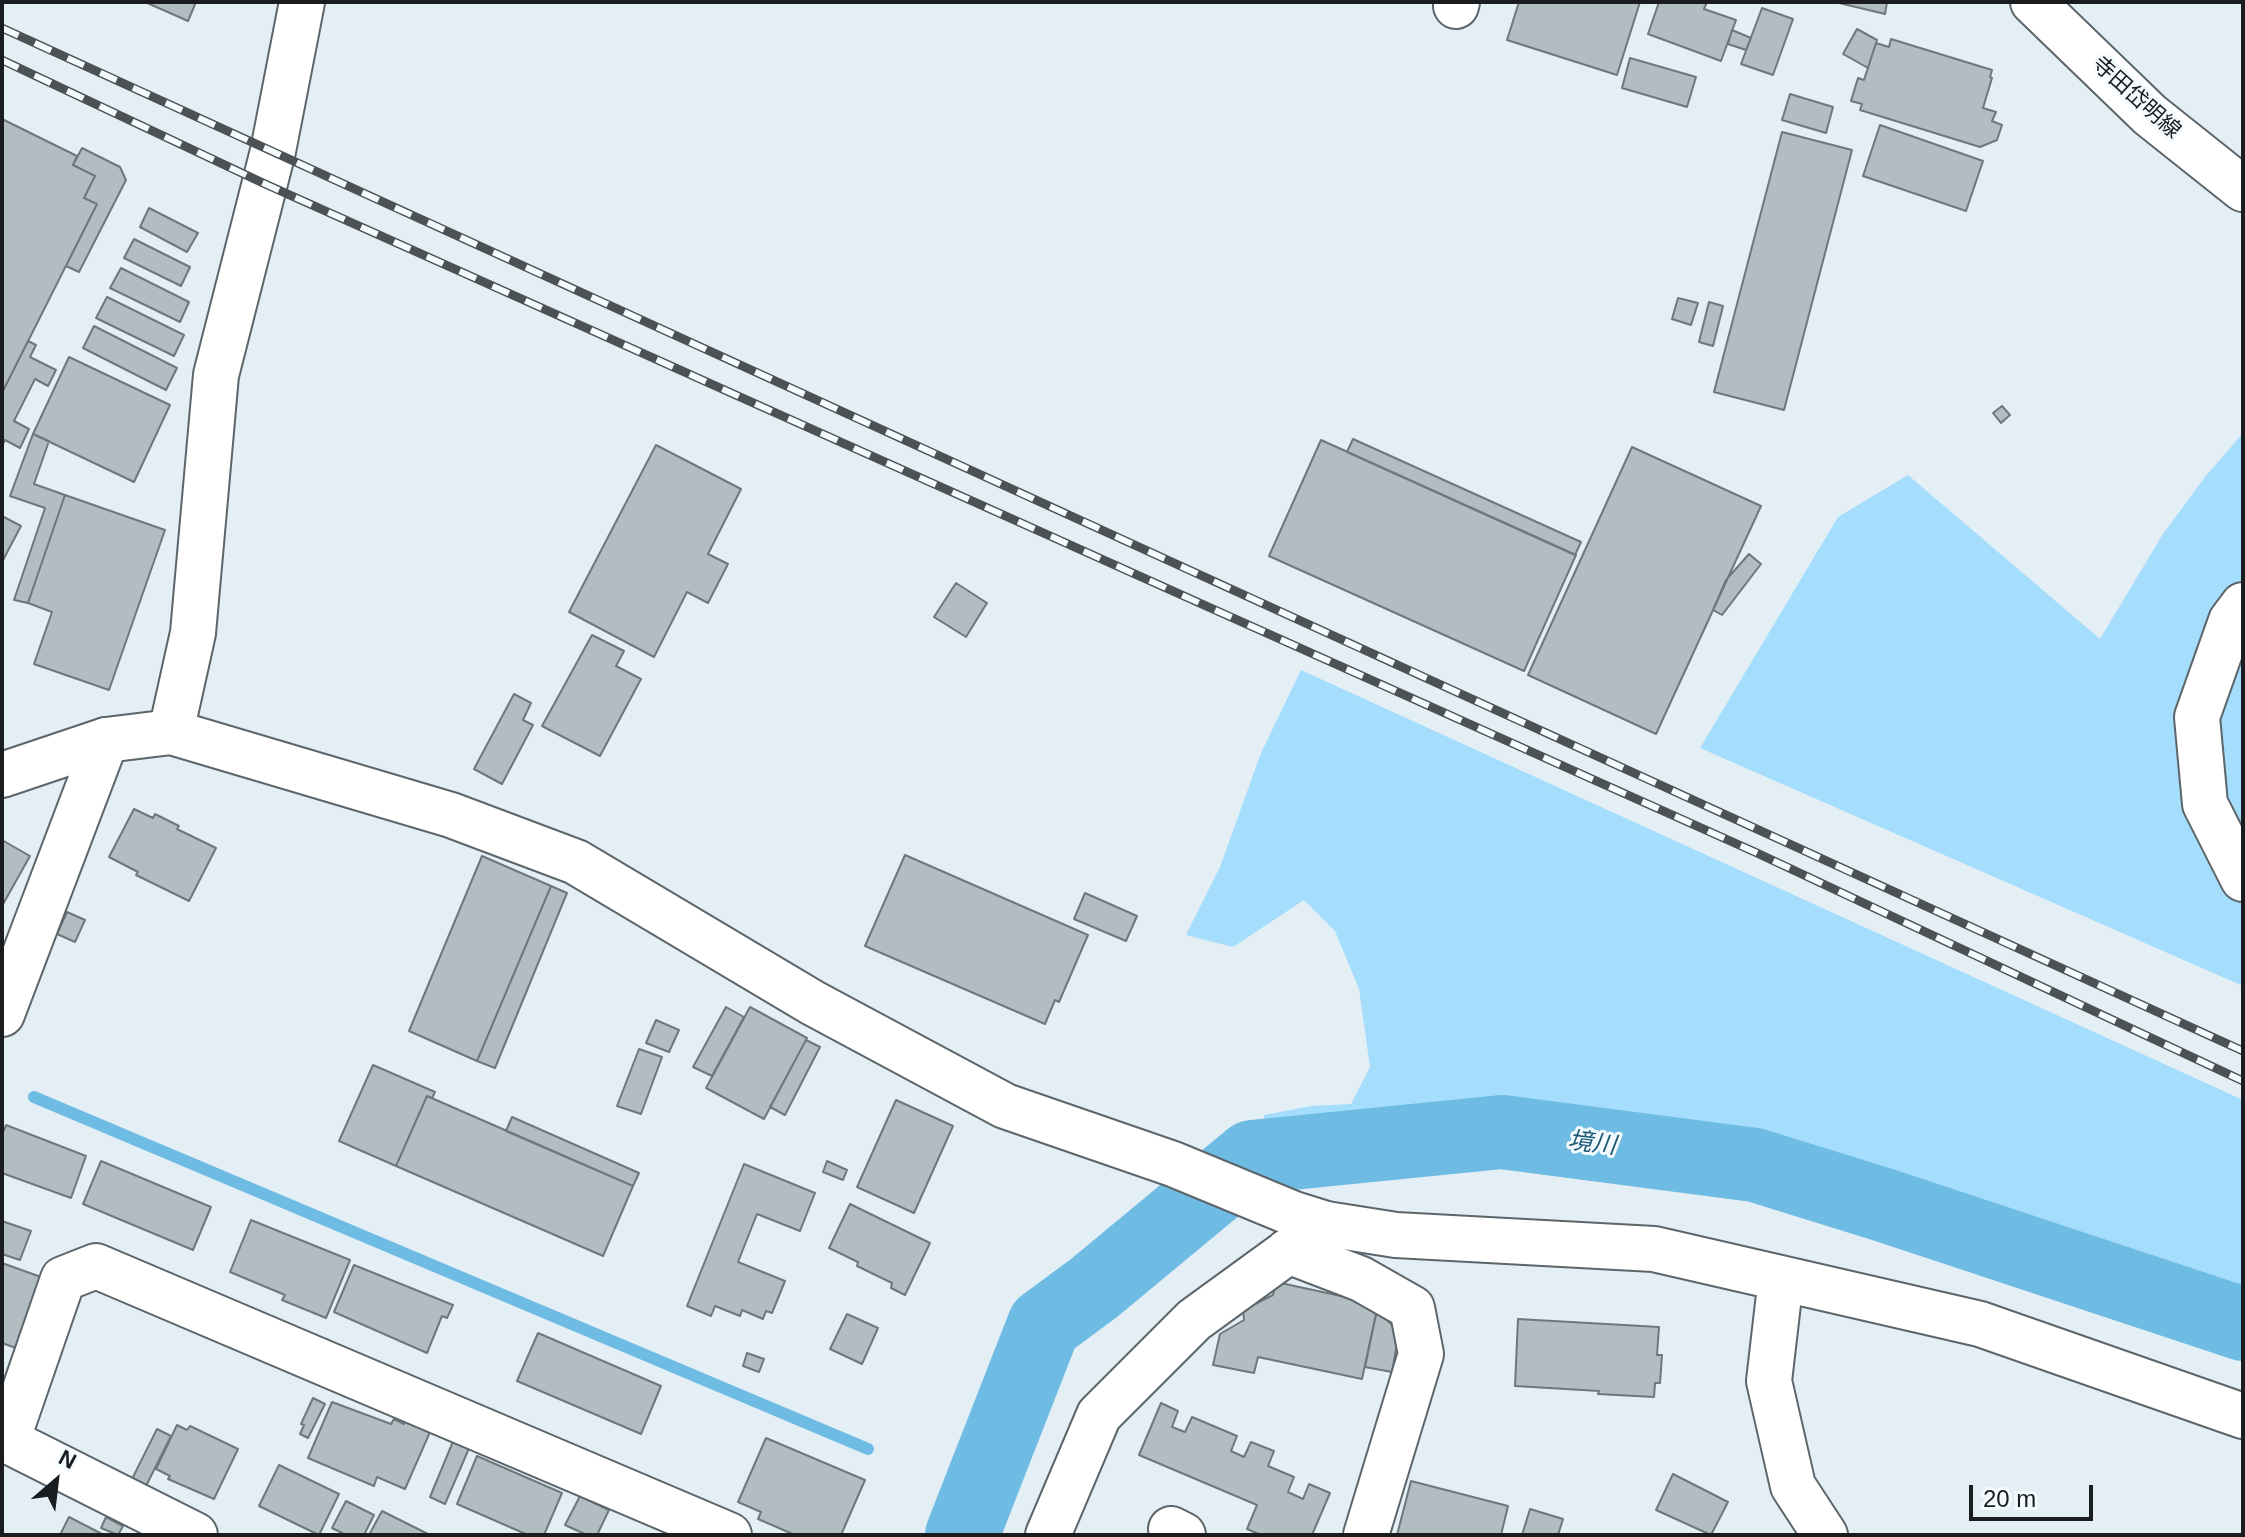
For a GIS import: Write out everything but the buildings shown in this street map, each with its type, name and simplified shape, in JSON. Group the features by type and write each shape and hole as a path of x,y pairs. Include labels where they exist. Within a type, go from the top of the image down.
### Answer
{"street":[{"path":"171,732 193,633 216,375 273,151 302,2"},
{"name":"寺田岱明線","path":"2033,2 2150,115 2243,189"},
{"path":"2243,605 2231,621 2197,717 2205,804 2243,879"},
{"path":"2,775 106,740 171,732 451,815 576,862 813,1003 1005,1106 1173,1164 1303,1230 1361,1279 1412,1308 1421,1354 1366,1535"},
{"path":"2,1014 106,740"},
{"path":"1048,1535 1099,1415 1194,1320 1303,1230 1654,1249 1980,1324 2243,1416"},
{"path":"195,1535 5,1440 63,1279 96,1266 729,1535"},
{"path":"1781,1278 1769,1381 1793,1486 1825,1535"}],"shaded area":[{"path":"2243,433 2243,986 1700,748 1838,517 1908,475 2100,639 2163,534 2205,477"},
{"path":"1301,670 2243,1100 2243,1324 1755,1165 1502,1132 1252,1157 1264,1130 1264,1115 1311,1106 1351,1104 1370,1067 1359,989 1335,931 1304,900 1233,947 1186,935 1220,867 1261,753"}],"waterway":[{"path":"34,1097 868,1449"},
{"name":"境川","path":"962,1535 1044,1325 1094,1288 1252,1157 1502,1132 1755,1165 2243,1324"}],"railway":[{"path":"2,28 2243,1051"},
{"path":"2,60 263,183 1757,853 2243,1081"}]}
